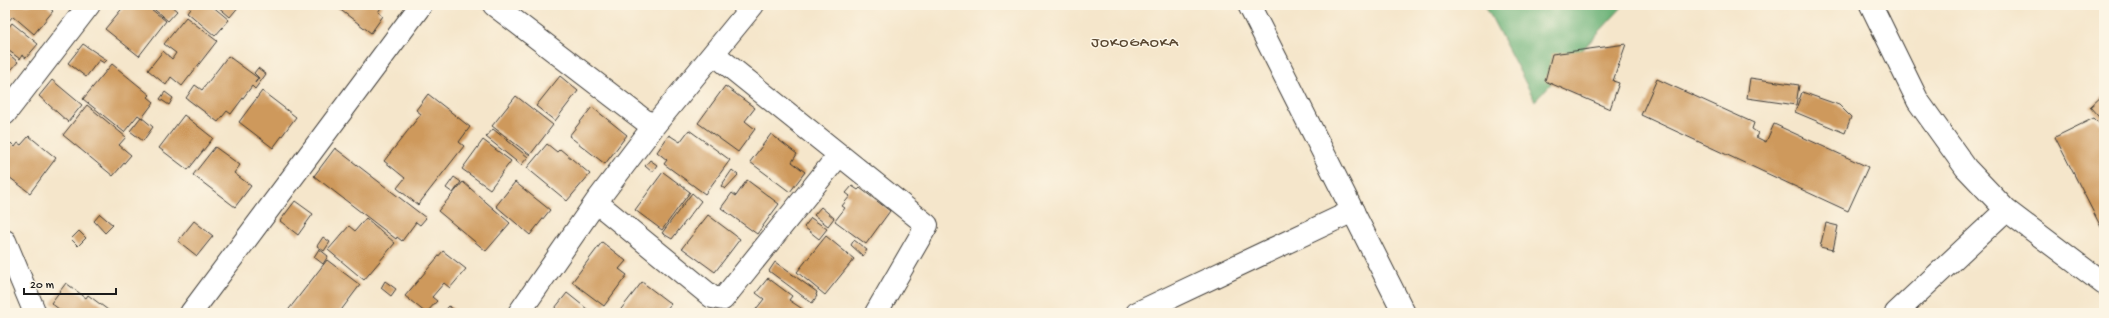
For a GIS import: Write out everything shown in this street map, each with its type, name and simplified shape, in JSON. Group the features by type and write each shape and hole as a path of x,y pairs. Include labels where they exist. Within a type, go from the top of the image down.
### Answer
{"street":[{"path":"5,114 89,5"},
{"path":"191,313 421,5"},
{"path":"494,5 653,127"},
{"path":"519,313 596,202 653,127 753,5"},
{"path":"1249,5 1404,313"},
{"path":"1871,5 1918,101 1966,168 2006,210 2104,284"},
{"path":"714,54 927,226 876,313"},
{"path":"596,202 712,297 723,298 839,155"},
{"path":"1896,313 2006,210"},
{"path":"1136,313 1353,211"},
{"path":"5,241 35,313"}],"green space":[{"path":"1485,5 1624,5 1535,101"}],"building":[{"path":"5,5 49,5 47,6 53,11 34,34 13,16 7,23 5,21"},
{"path":"125,5 146,5 166,21 139,56 105,29"},
{"path":"149,5 170,5 177,11 168,21"},
{"path":"192,5 211,5 229,20 215,36 187,12"},
{"path":"216,5 240,5 230,17"},
{"path":"334,5 383,5 378,12 383,16 371,33"},
{"path":"186,17 217,41 182,86 171,77 166,85 148,70 163,51 172,59 176,53 164,44"},
{"path":"12,23 38,44 26,58 22,55 20,59 5,48 7,45 5,43 5,32"},
{"path":"83,44 107,60 104,63 99,60 86,77 68,63"},
{"path":"1626,44 1613,81 1619,83 1610,109 1545,81 1552,54"},
{"path":"5,51 18,62 5,77"},
{"path":"228,56 258,78 255,83 259,78 254,73 258,68 266,74 255,89 252,86 231,114 227,111 218,122 186,98 195,85 202,90"},
{"path":"112,64 150,95 148,97 154,102 142,118 138,115 124,132 83,99"},
{"path":"560,76 578,91 555,121 536,106"},
{"path":"1750,78 1799,85 1796,105 1747,98"},
{"path":"1657,79 1754,123 1752,129 1758,133 1756,137 1766,142 1774,124 1868,167 1848,211 1641,115"},
{"path":"52,80 82,105 68,122 39,96"},
{"path":"725,86 755,108 745,121 755,129 738,152 698,123"},
{"path":"262,91 296,117 273,148 239,122"},
{"path":"165,92 173,98 169,105 160,99"},
{"path":"1802,92 1839,105 1851,117 1845,133 1795,112"},
{"path":"428,94 470,127 459,142 464,146 418,205 397,188 405,178 384,161 421,114 416,110"},
{"path":"2104,94 2104,123 2090,107"},
{"path":"516,96 553,125 530,155 492,126"},
{"path":"87,105 126,137 119,145 131,155 113,176 63,135"},
{"path":"592,107 627,135 605,164 569,136"},
{"path":"184,115 213,138 188,170 159,148"},
{"path":"141,117 153,127 143,141 130,131"},
{"path":"2094,118 2104,128 2104,228 2102,229 2055,137"},
{"path":"493,129 528,157 521,165 486,137"},
{"path":"689,130 730,160 705,194 664,164 667,160 657,152 669,135 680,142"},
{"path":"771,134 797,154 792,162 805,172 790,192 750,162"},
{"path":"29,136 56,158 30,193 5,174 5,162 8,158 5,156 5,151 11,143 15,147 18,143 21,145"},
{"path":"483,140 511,161 490,189 462,169"},
{"path":"547,144 557,152 560,149 590,174 567,201 527,168"},
{"path":"215,147 240,165 234,173 251,186 235,207 193,175"},
{"path":"335,148 426,218 420,225 416,222 402,241 397,237 396,239 314,176"},
{"path":"650,160 657,165 652,172 645,166"},
{"path":"732,170 738,175 725,189 721,186"},
{"path":"663,172 690,192 662,230 635,210"},
{"path":"454,177 461,182 453,193 446,188"},
{"path":"747,180 779,204 757,234 721,208 732,193 736,196"},
{"path":"463,182 510,223 486,251 438,211"},
{"path":"515,182 550,210 530,235 496,206"},
{"path":"852,186 858,190 860,188 890,211 866,244 835,221 845,208 842,206 850,196 846,193"},
{"path":"692,193 701,201 672,239 662,233"},
{"path":"295,201 313,214 298,235 280,221"},
{"path":"821,207 834,218 828,226 814,215"},
{"path":"100,214 113,225 105,233 94,221"},
{"path":"708,215 740,239 715,272 682,248"},
{"path":"366,218 395,243 364,280 328,250 349,226 355,231"},
{"path":"811,218 827,229 819,239 804,227"},
{"path":"194,221 213,236 197,256 178,241"},
{"path":"1826,223 1838,226 1833,250 1820,247"},
{"path":"79,231 86,238 78,246 71,239"},
{"path":"826,236 854,259 825,295 797,272"},
{"path":"323,237 330,242 324,251 317,246"},
{"path":"854,240 867,250 863,256 851,245"},
{"path":"602,242 626,261 619,269 627,275 604,306 572,282"},
{"path":"319,249 328,256 323,264 314,257"},
{"path":"443,251 466,269 450,288 444,283 432,297 437,301 426,313 405,296"},
{"path":"327,260 360,285 339,313 286,313"},
{"path":"775,262 817,292 817,296 812,303 769,271"},
{"path":"768,278 792,296 789,300 804,310 802,313 753,313 764,299 756,293"},
{"path":"385,281 396,289 391,296 381,288"},
{"path":"642,282 671,304 663,313 618,313"},
{"path":"66,283 86,298 88,295 112,313 64,313 51,303"},
{"path":"567,293 592,313 551,313"},
{"path":"449,306 458,313 443,313"}],"district":[{"name":"JOKOGAOKA","path":"1135,43"}]}
